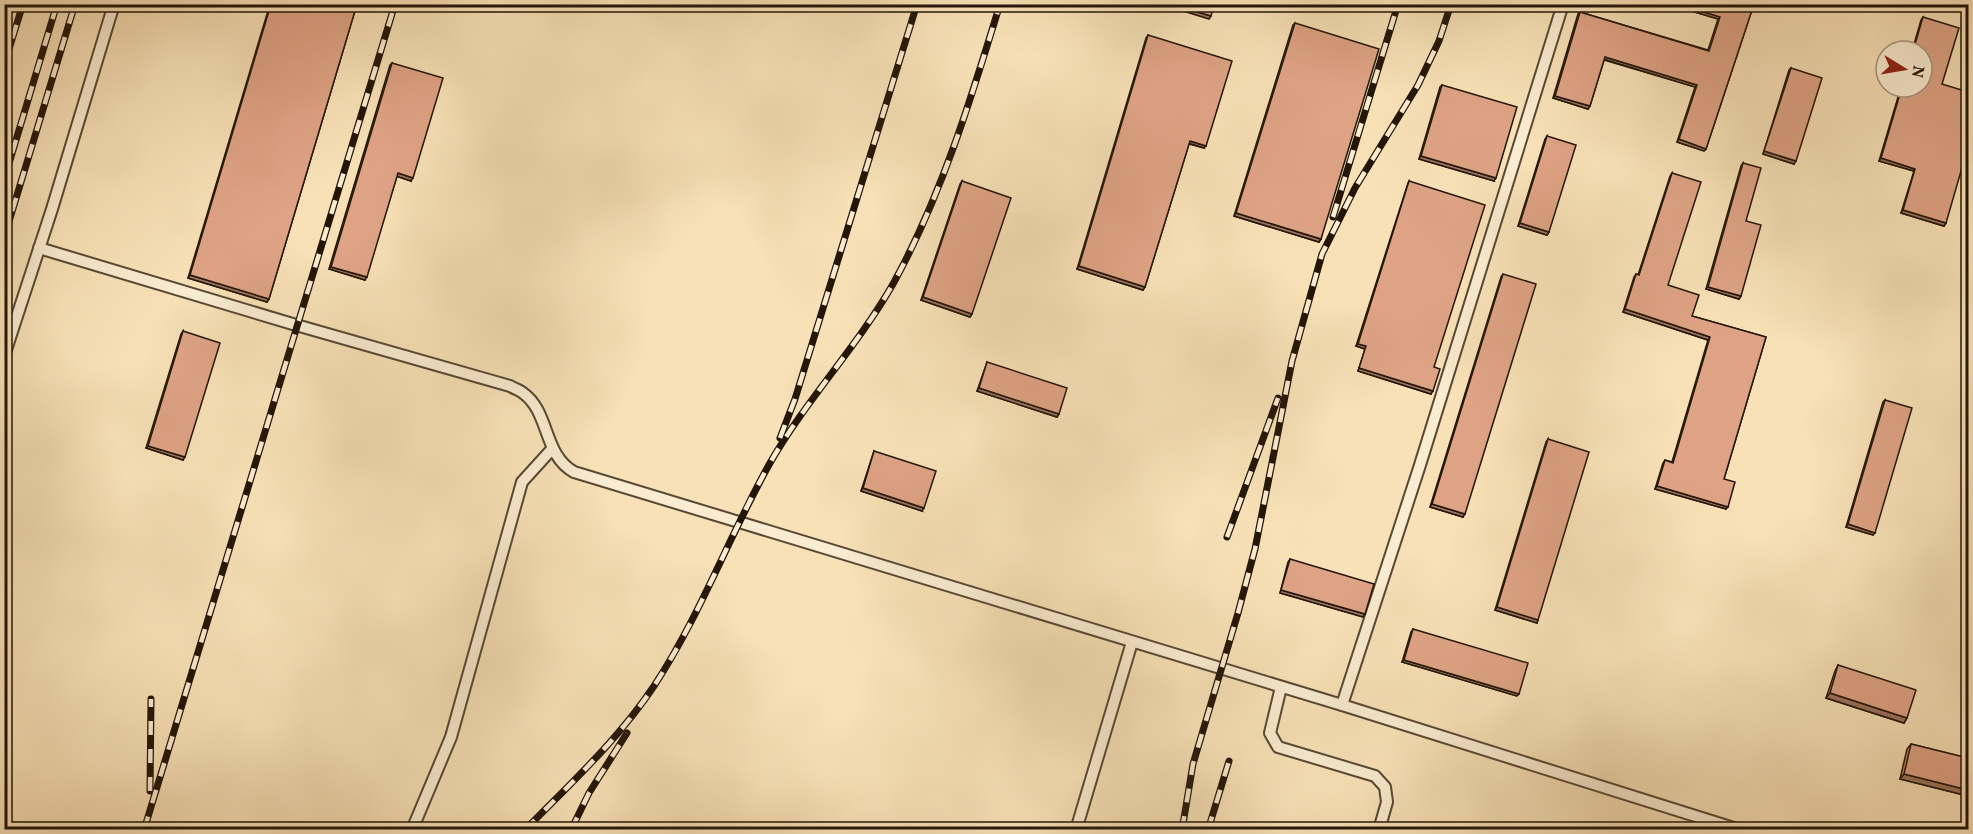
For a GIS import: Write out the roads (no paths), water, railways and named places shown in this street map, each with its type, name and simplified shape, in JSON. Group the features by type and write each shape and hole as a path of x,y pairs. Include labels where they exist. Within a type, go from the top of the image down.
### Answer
{"lane":[{"path":"4,356 114,4"},
{"path":"1342,705 1420,465 1563,4"},
{"path":"39,248 510,386 525,394 535,406 552,449 567,468 574,472 1342,705 1740,830"},
{"path":"412,830 451,737 522,482 552,449"},
{"path":"1076,830 1132,642"},
{"path":"1281,687 1270,733 1278,747 1375,776 1385,787 1387,802 1379,830"}],"railway":[{"path":"4,19 9,4"},
{"path":"4,65 23,4"},
{"path":"4,180 57,4"},
{"path":"4,238 75,4"},
{"path":"144,830 395,4"},
{"path":"780,438 795,399 917,4"},
{"path":"525,830 609,743 654,686 686,632 770,463 799,417 864,330 893,284 926,217 954,147 1000,4"},
{"path":"1333,217 1398,4"},
{"path":"1182,830 1193,764 1255,549 1292,361 1322,254 1355,188 1418,85 1439,41 1451,4"},
{"path":"1227,537 1278,398"},
{"path":"150,791 151,699"},
{"path":"571,830 589,793 627,733"},
{"path":"1208,830 1229,761"}]}
